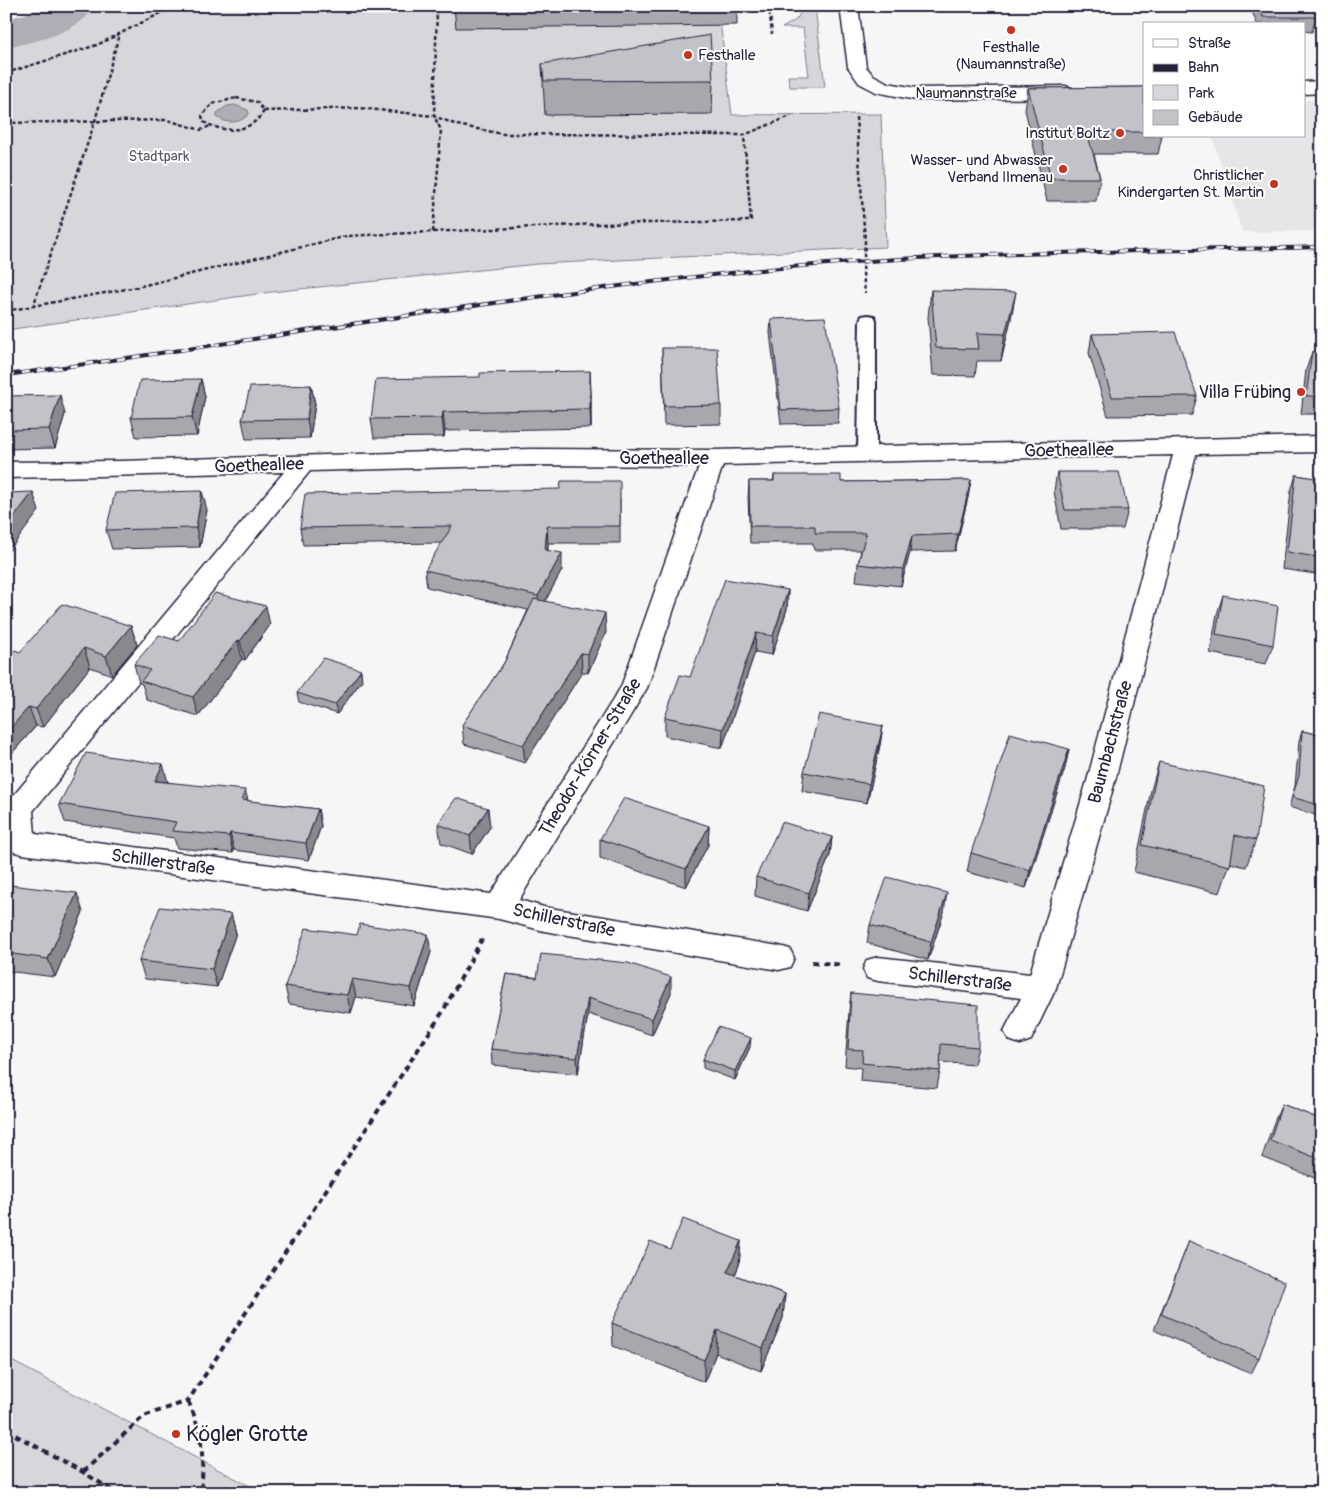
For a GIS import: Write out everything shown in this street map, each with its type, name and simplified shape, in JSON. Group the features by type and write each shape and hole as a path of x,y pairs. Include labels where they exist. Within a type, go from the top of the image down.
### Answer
{"street":[{"name":"Naumannstraße","path":"849,6 857,67 866,79 883,88 916,94 1085,92"},
{"path":"1306,88 1322,87"},
{"name":"Goetheallee","path":"6,470 120,470 532,458 714,458 1322,444"},
{"name":"Baumbachstraße","path":"1020,1031 1041,988 1101,781 1186,448"},
{"name":"Theodor-Körner-Straße","path":"499,907 634,688 714,458"},
{"name":"Schillerstraße","path":"304,464 19,809 22,843 499,907 544,919 779,958"},
{"name":"Schillerstraße","path":"878,969 1041,988"}],"lane":[{"path":"867,453 868,320"}],"path":[{"path":"6,73 97,45 175,6"},
{"path":"433,232 441,130 434,116 437,6"},
{"path":"769,6 772,34"},
{"path":"33,307 95,121 119,35"},
{"path":"236,98 253,100 262,106 264,111 261,118 245,128 227,130 210,126 204,122 203,111 221,100 236,98"},
{"path":"264,111 359,108 434,116 457,125 503,134 744,135 791,116"},
{"path":"856,117 865,241 863,283"},
{"path":"6,123 167,120 201,130 210,126"},
{"path":"6,311 137,287 348,236 598,224 751,221 744,135"},
{"path":"83,1472 144,1416 188,1401 442,1013 499,907"},
{"path":"779,958 878,969"},
{"path":"188,1401 200,1425 204,1451 201,1493"},
{"path":"6,1430 83,1472 116,1493"}],"shaded area":[{"name":"Christlicher Kindergarten St. Martin","path":"1306,100 1322,100 1322,231 1242,232 1213,138 1306,138"},
{"path":"235,105 248,110 249,114 234,122 221,120 217,117 217,113 227,106"}],"green space":[{"name":"Stadtpark","path":"72,6 718,6 732,115 881,114 886,247 537,264 271,292 6,330 6,34 49,22"},
{"path":"804,8 815,8 825,87 790,87 788,76 809,76 803,28 782,28 796,20"},
{"path":"6,1358 263,1493 6,1493"}],"building":[{"path":"1259,6 1311,6 1316,17 1263,17"},
{"path":"710,35 713,80 544,81 542,64"},
{"path":"1143,87 1143,132 1087,132 1100,178 1051,178 1028,88"},
{"path":"931,290 1016,292 1005,334 977,333 979,349 936,348"},
{"path":"825,317 839,408 781,410 771,319"},
{"path":"1175,332 1197,396 1112,397 1092,334"},
{"path":"662,348 717,348 721,405 664,406"},
{"path":"1312,352 1322,352 1322,396 1306,396"},
{"path":"590,371 590,409 443,412 442,418 371,419 376,379 480,377 480,373"},
{"path":"201,379 192,417 131,418 140,380"},
{"path":"311,385 307,419 242,420 250,387"},
{"path":"60,395 49,429 6,430 6,396"},
{"path":"1057,472 1119,472 1128,510 1065,510"},
{"path":"774,475 841,475 841,482 971,480 958,534 912,536 903,569 858,564 866,533 815,533 815,526 750,526 749,481 774,481"},
{"path":"1296,475 1322,479 1322,558 1287,552"},
{"path":"561,481 620,481 620,526 547,526 545,550 562,553 538,596 425,570 452,526 300,528 305,494 560,489"},
{"path":"202,491 196,528 106,530 115,493"},
{"path":"33,492 12,520 6,527 6,493"},
{"path":"725,579 788,590 773,636 756,633 723,729 665,717 680,675 690,677"},
{"path":"215,593 266,606 240,641 238,640 193,697 141,681 150,670 134,664 159,635 179,641"},
{"path":"1223,595 1278,606 1273,645 1216,634"},
{"path":"534,599 605,613 588,654 581,653 523,745 462,725 504,663"},
{"path":"62,604 131,626 106,656 84,648 36,709 29,707 6,733 6,660 15,650 20,652"},
{"path":"323,658 361,670 335,705 297,693"},
{"path":"819,714 883,726 869,784 804,772"},
{"path":"1302,731 1322,735 1322,806 1292,797 1299,776"},
{"path":"1010,733 1069,749 1030,870 971,853"},
{"path":"86,753 163,764 155,781 245,790 242,800 318,809 306,843 230,833 229,836 172,831 176,822 59,804"},
{"path":"1159,762 1264,786 1256,840 1235,835 1230,866 1142,845"},
{"path":"456,798 488,808 470,836 438,824"},
{"path":"624,798 709,826 686,869 600,839"},
{"path":"782,822 832,837 809,893 756,877"},
{"path":"887,877 947,893 931,942 870,925"},
{"path":"10,885 77,893 48,959 6,953 6,892"},
{"path":"160,907 231,914 212,969 139,961"},
{"path":"360,924 428,934 411,988 352,979 347,995 285,986 306,928 357,935"},
{"path":"541,954 628,963 671,977 652,1019 588,998 577,1058 491,1049 506,974 537,978"},
{"path":"851,993 978,1005 978,1047 941,1044 940,1071 862,1063 863,1050 848,1049"},
{"path":"718,1027 751,1038 735,1071 703,1059"},
{"path":"1282,1104 1322,1120 1322,1160 1270,1140"},
{"path":"683,1219 741,1241 727,1272 785,1294 763,1348 717,1330 704,1360 612,1323 650,1241 670,1249"},
{"path":"1189,1241 1285,1282 1259,1358 1161,1314"}],"waterway":[{"path":"6,34 49,22 72,6"}],"railway":[{"path":"6,375 578,291 770,269 977,255 1322,247"}],"place":[{"name":"Festhalle (Naumannstraße)","path":"1011,30"},
{"name":"Festhalle","path":"688,55"},
{"name":"Institut Boltz","path":"1120,133"},
{"name":"Wasser- und Abwasser Verband Ilmenau","path":"1063,169"},
{"name":"Christlicher Kindergarten St. Martin","path":"1274,184"},
{"name":"Villa Frübing","path":"1301,392"},
{"name":"Kögler Grotte","path":"176,1434"}]}
